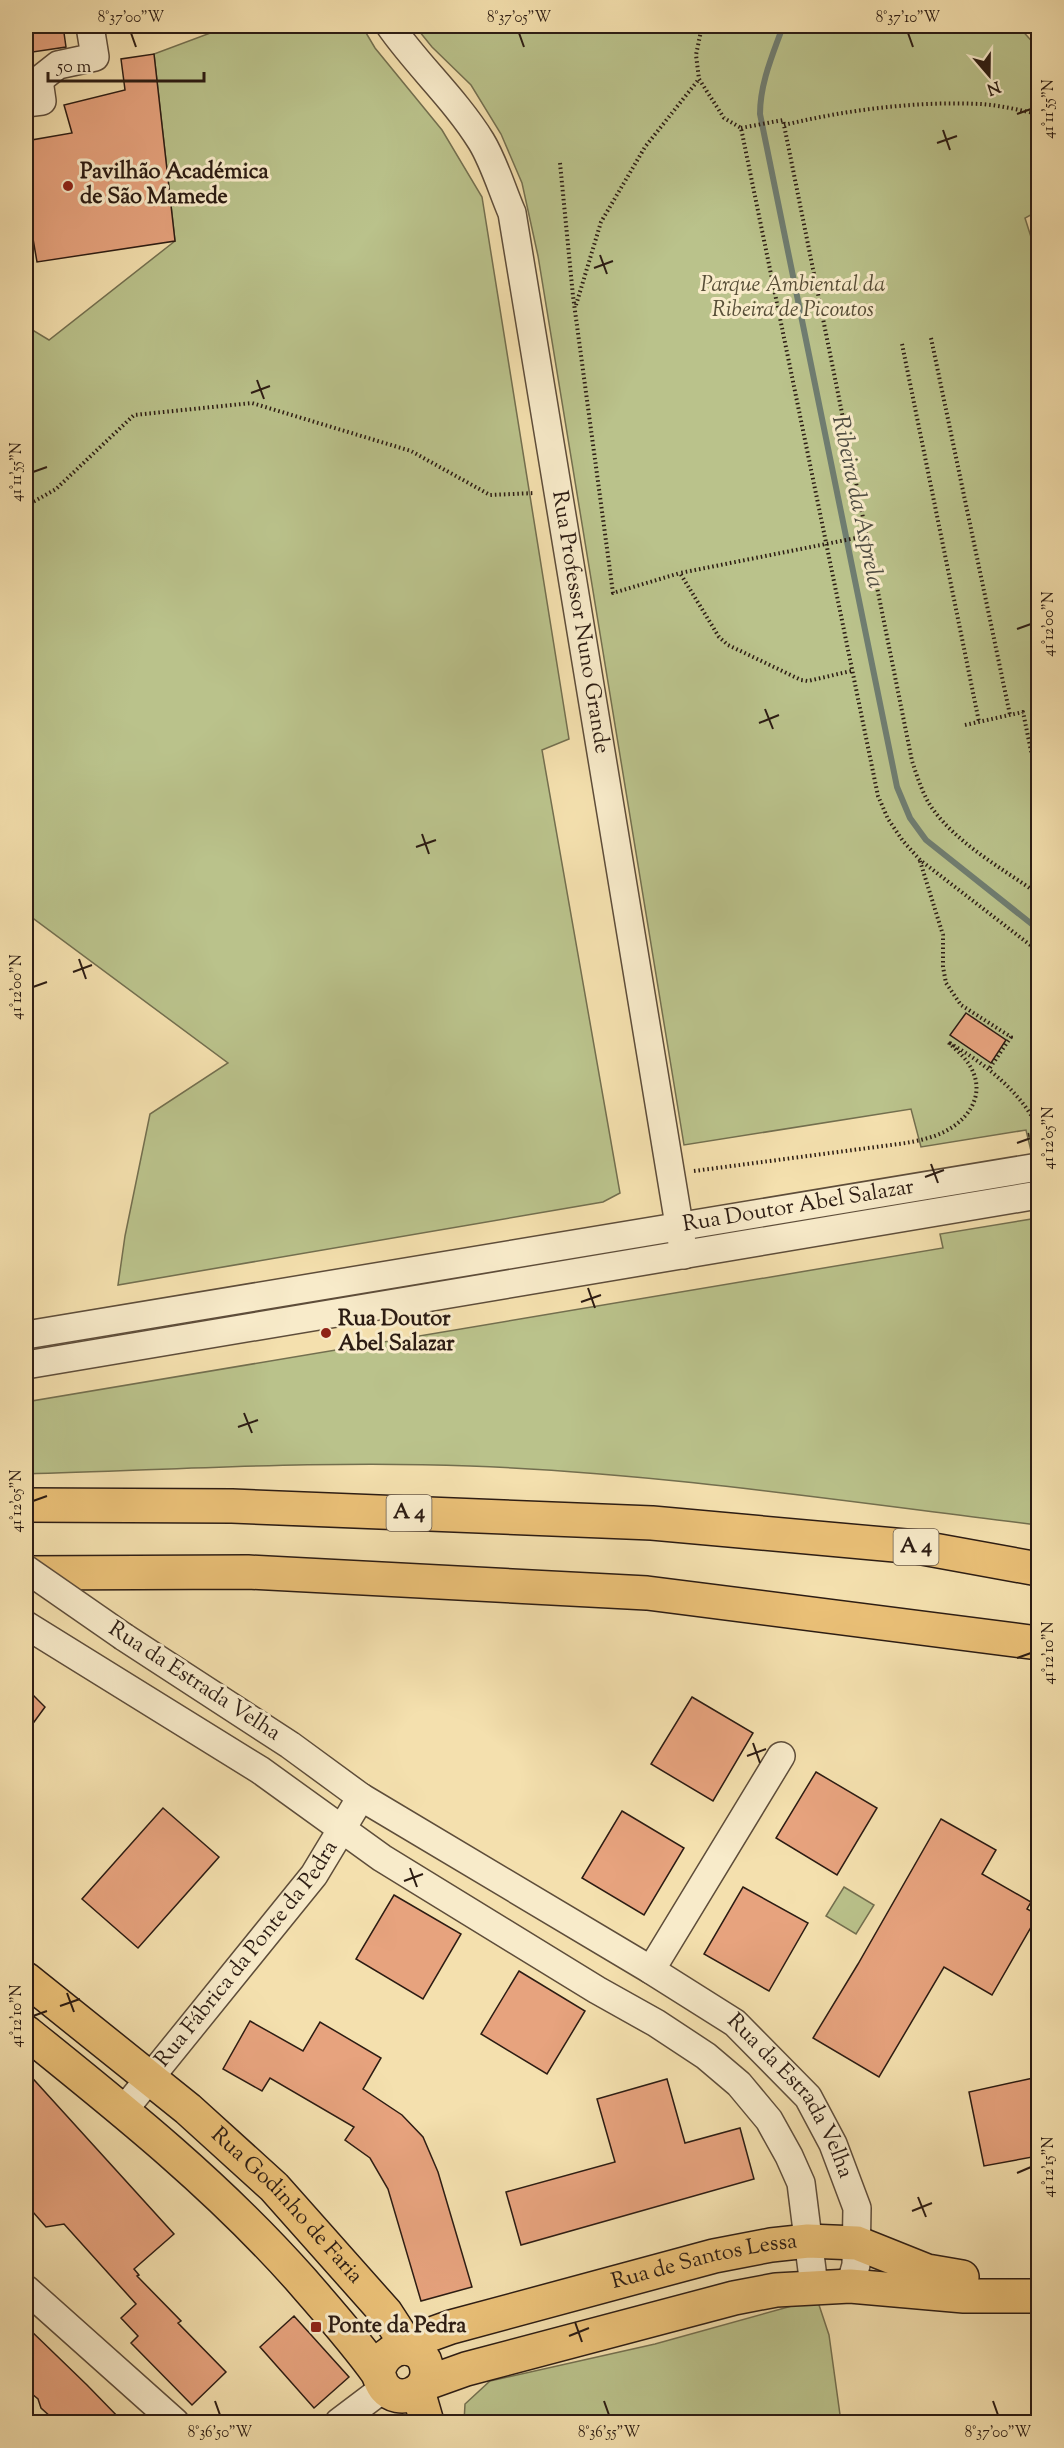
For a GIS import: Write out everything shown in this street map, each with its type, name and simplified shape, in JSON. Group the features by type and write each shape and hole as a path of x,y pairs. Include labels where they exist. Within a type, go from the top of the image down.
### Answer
{"main road":[{"name":"A 4","path":"26,1505 232,1506 652,1523 917,1547 1038,1569"},
{"path":"26,1571 248,1572 647,1593 1038,1642"},
{"name":"Rua Godinho de Faria","path":"26,1979 188,2109 274,2187 386,2313 407,2348 419,2354 425,2363 427,2374 401,2392"},
{"name":"Rua Godinho de Faria","path":"26,2032 177,2155 249,2224 302,2280 427,2422"},
{"name":"Rua de Santos Lessa","path":"407,2348 426,2336 451,2327 714,2256 771,2245 808,2241 857,2243 927,2271 977,2280 1002,2294"},
{"name":"Rua de Santos Lessa","path":"401,2392 466,2369 734,2298 776,2290 814,2286 850,2286 964,2295 1038,2296"}],"street":[{"name":"Rua Professor Nuno Grande","path":"390,26 441,85 482,142 512,213 684,1255"},
{"path":"26,104 42,101 32,81 58,65 95,57 91,31"},
{"name":"Rua Doutor Abel Salazar","path":"26,1335 1038,1167"},
{"name":"Rua Doutor Abel Salazar","path":"26,1365 1038,1195"},
{"name":"Rua da Estrada Velha","path":"26,1571 290,1745 361,1797 735,2023 808,2097 833,2144 857,2208 856,2265 850,2286"},
{"name":"Rua da Estrada Velha","path":"26,1625 260,1770 382,1858 706,2056 739,2084 769,2120 789,2156 801,2183 814,2286"},
{"path":"613,1999 643,1966 781,1756"},
{"path":"342,1831 361,1797"},
{"name":"Rua Fábrica da Ponte da Pedra","path":"151,2079 314,1875 342,1831"},
{"path":"123,2111 151,2079"},
{"path":"26,2289 175,2422"},
{"path":"339,2422 401,2392"}],"path":[{"path":"702,27 696,55 699,79 724,118 741,128 854,112 940,105 980,104 1038,114"},
{"path":"575,308 601,222 645,147 699,79"},
{"path":"783,122 912,761 930,805 945,822 971,847 1038,894"},
{"path":"741,128 878,796 888,819 903,842 920,860 1038,951"},
{"path":"560,163 575,308 613,593 680,573 867,536"},
{"path":"931,338 1010,715"},
{"path":"902,344 979,722"},
{"path":"26,506 56,489 134,415 252,403 411,451 490,495 559,492"},
{"path":"680,573 719,637 728,645 801,680 808,681 852,671"},
{"path":"964,725 1023,712 1038,785"},
{"path":"920,860 943,935 943,967 946,983 961,1005 1011,1037 989,1069"},
{"path":"671,1174 906,1143 939,1134 962,1120 974,1105 978,1086 970,1066 948,1042 982,1062 1031,1112 1038,1127"},
{"path":"1028,1135 1038,1133"}],"green space":[{"path":"229,26 362,26 375,48 442,130 482,197 569,739 542,750 620,1193 603,1202 118,1285 125,1236 150,1114 228,1063 26,913 26,326 49,340 175,241 154,54"},
{"name":"Parque Ambiental da Ribeira de Picoutos","path":"415,26 1018,26 1038,48 1038,211 1025,218 1038,259 1038,1150 1031,1151 1026,1130 921,1147 911,1109 684,1145 538,256 522,183 501,134 471,85 432,47"},
{"path":"1038,1218 1038,1525 683,1482 470,1466 303,1465 26,1474 26,1402 943,1248 940,1234"},
{"path":"844,1887 874,1905 856,1934 826,1916"},
{"path":"817,2299 829,2335 841,2422 464,2422 465,2404 490,2381 655,2344"}],"building":[{"path":"26,26 63,26 66,47 26,53"},
{"path":"154,54 175,241 37,262 26,198 26,141 72,133 64,105 125,90 121,59"},
{"path":"966,1013 1006,1040 991,1063 950,1035"},
{"path":"26,1688 45,1707 26,1733"},
{"path":"692,1697 753,1733 713,1801 651,1764"},
{"path":"816,1772 877,1808 837,1875 776,1838"},
{"path":"163,1808 219,1857 138,1948 82,1899"},
{"path":"622,1811 684,1848 644,1915 582,1878"},
{"path":"941,1819 996,1850 982,1874 1031,1902 1027,1909 1038,1915 992,1995 944,1967 879,2077 813,2038"},
{"path":"743,1887 808,1923 769,1991 704,1954"},
{"path":"394,1895 461,1934 423,1999 356,1959"},
{"path":"519,1971 585,2011 547,2074 481,2034"},
{"path":"250,2021 303,2051 320,2022 381,2058 363,2089 402,2115 423,2137 438,2172 472,2287 421,2301 388,2189 370,2158 345,2140 354,2127 270,2078 262,2091 223,2069"},
{"path":"26,2071 174,2234 134,2269 139,2275 137,2276 181,2321 178,2323 226,2372 192,2405 131,2343 138,2336 121,2318 136,2304 64,2224 46,2227 26,2204"},
{"path":"1038,2077 1038,2156 984,2166 969,2092"},
{"path":"667,2079 685,2143 740,2128 754,2179 521,2245 506,2192 615,2162 597,2099"},
{"path":"294,2316 349,2377 314,2408 260,2347"},
{"path":"26,2326 123,2422 54,2422 41,2408 38,2399 26,2389"}],"waterway":[{"name":"Ribeira da Asprela","path":"783,26 765,80 760,114 897,787 910,818 926,840 1038,929"}],"place":[{"name":"Pavilhão Académica de São Mamede","path":"68,186"},
{"name":"Rua Doutor Abel Salazar","path":"326,1333"},
{"name":"Ponte da Pedra","path":"316,2327"}]}
